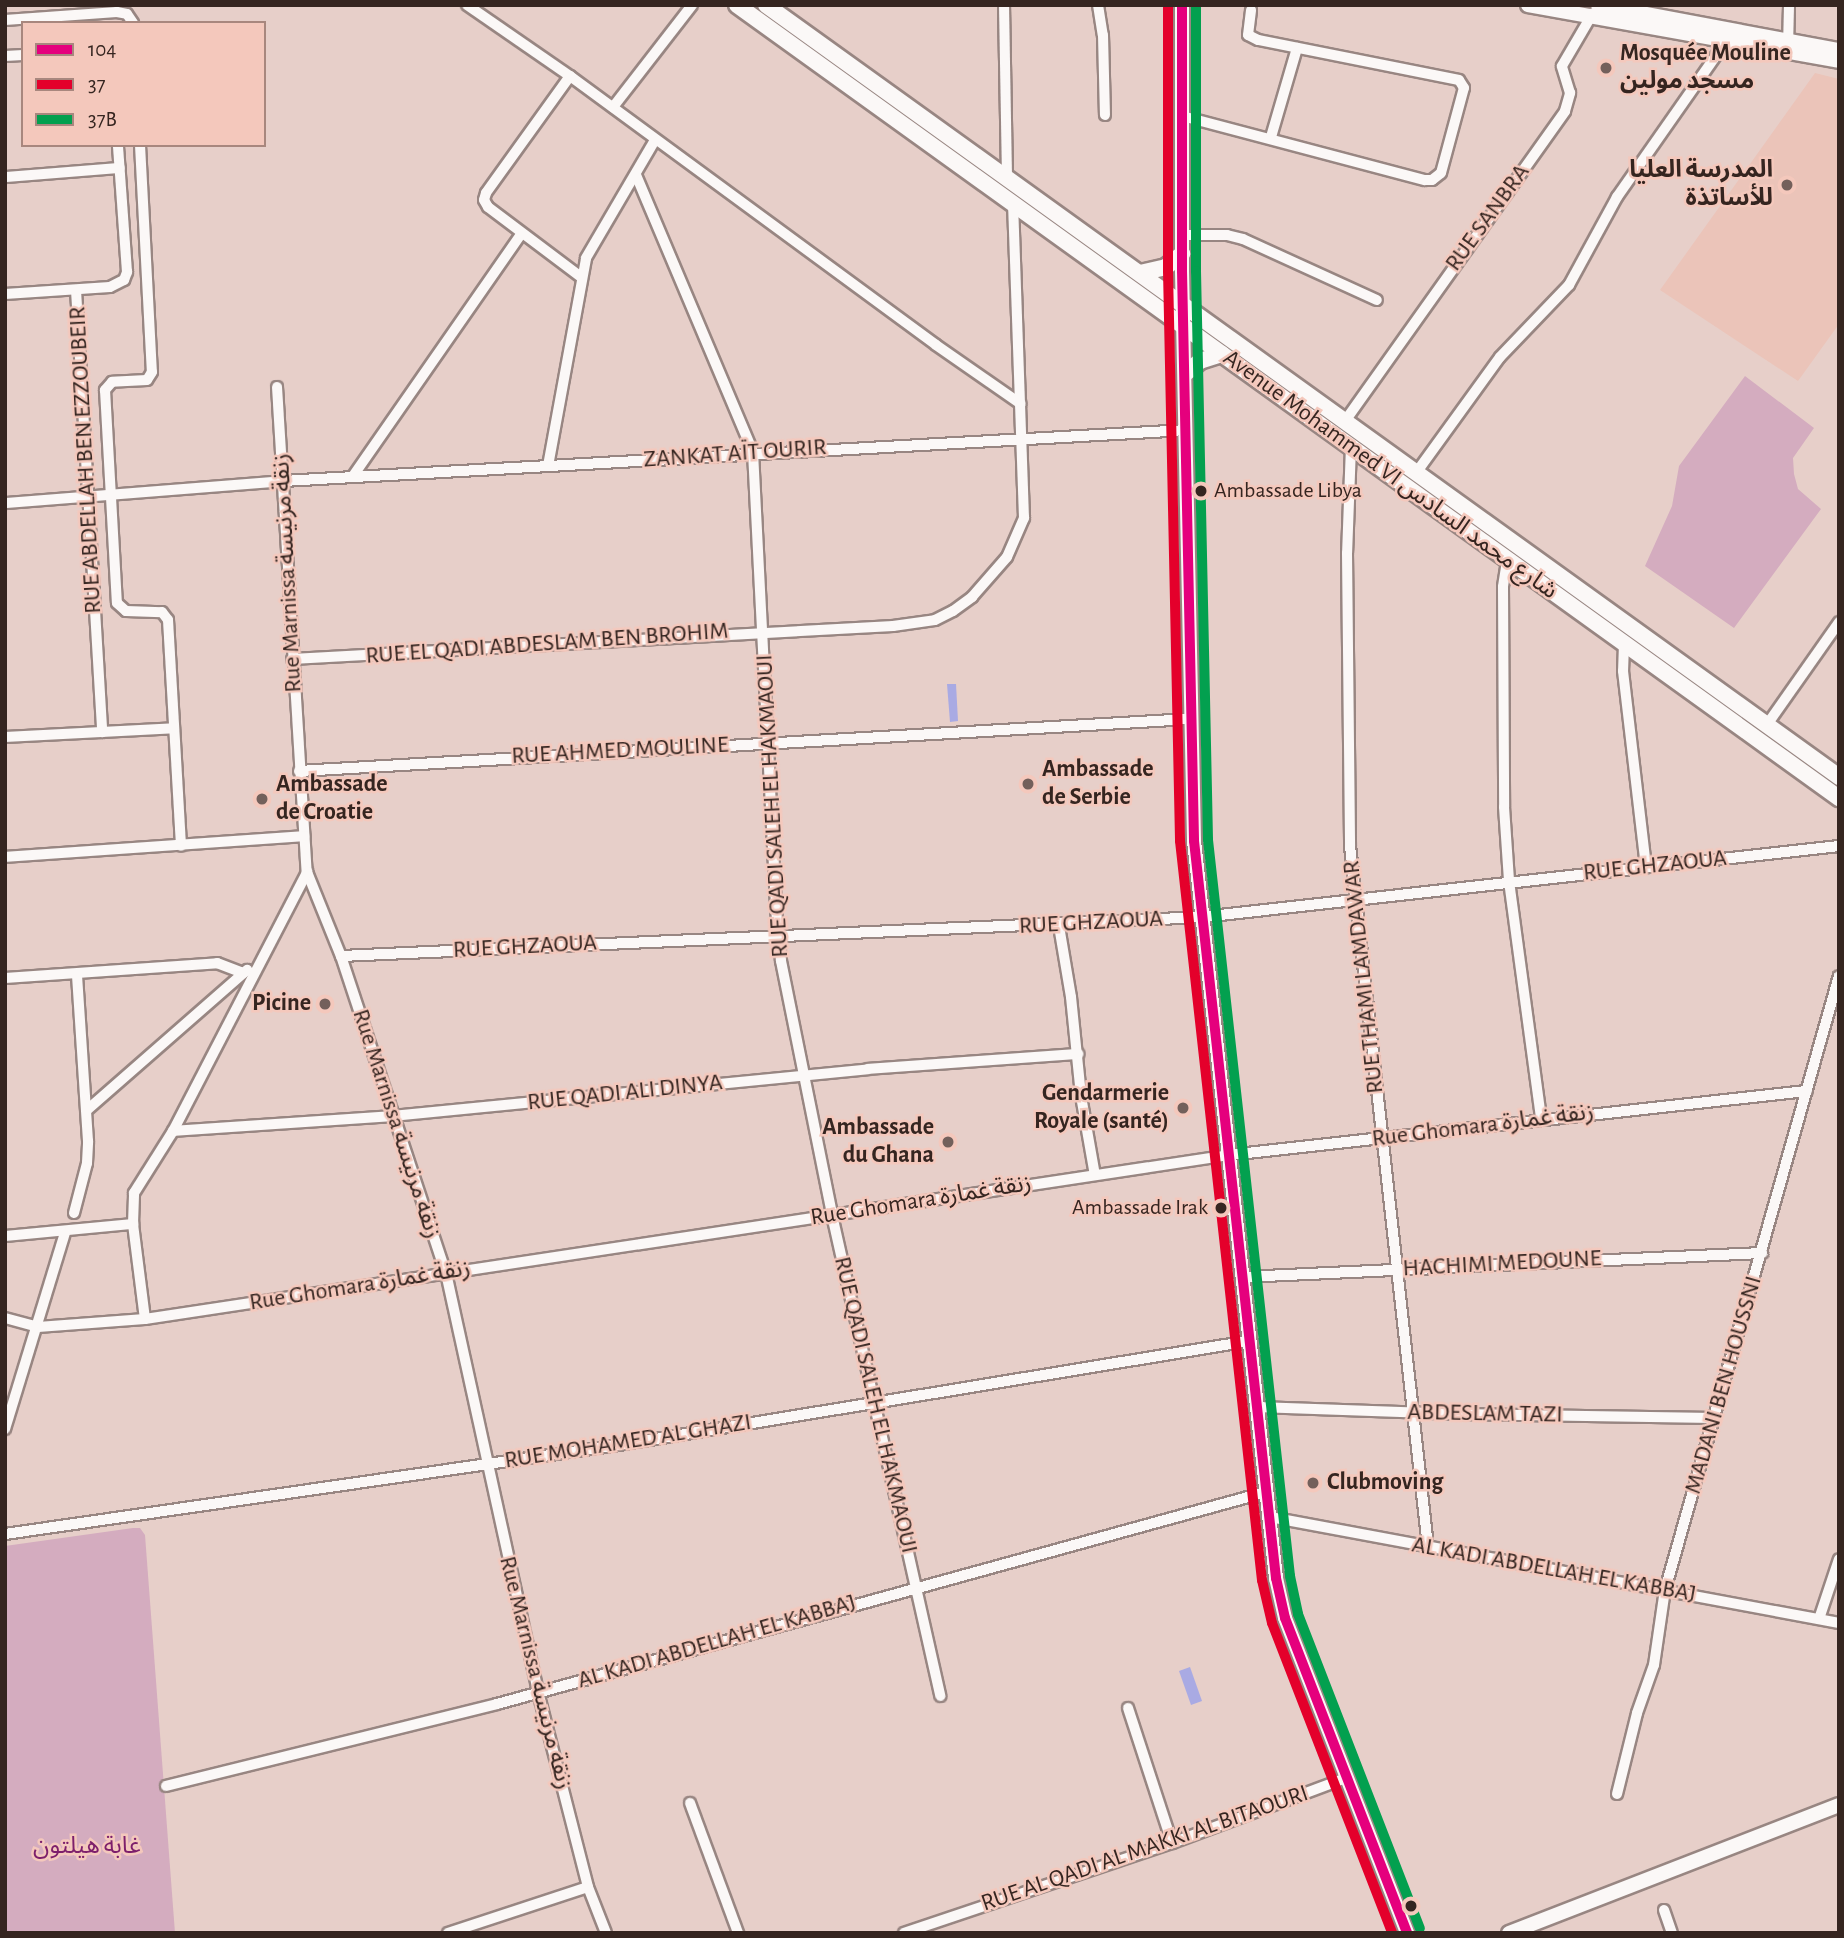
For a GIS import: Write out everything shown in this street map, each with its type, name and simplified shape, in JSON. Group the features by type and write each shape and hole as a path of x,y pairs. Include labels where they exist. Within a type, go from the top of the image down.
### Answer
{"main road":[{"name":"Avenue Mohammed VI شارع محمد السادس","path":"737,5 1839,798"},
{"name":"Avenue Mohammed VI شارع محمد السادس","path":"766,5 1839,777"},
{"path":"1182,5 1182,254 1194,841 1266,1492 1281,1605 1407,1933"},
{"path":"1528,5 1595,9 1788,44 1839,50"},
{"path":"1788,44 1839,61"},
{"path":"1140,273 1166,267 1182,254"},
{"path":"1186,373 1200,360 1223,354"},
{"path":"1509,1933 1839,1805"}],"street":[{"path":"467,5 570,76 1021,404"},
{"path":"613,107 692,5"},
{"path":"1004,5 1007,178"},
{"path":"1098,5 1103,35 1105,116"},
{"path":"1788,44 1789,5"},
{"name":"RUE SANBRA","path":"1345,421 1564,111 1570,93 1562,66 1595,9"},
{"path":"1182,116 1270,137 1424,180 1432,180 1441,173 1464,88 1459,80 1252,38 1248,30 1251,10"},
{"path":"5,20 117,12 127,14 132,21"},
{"path":"1416,472 1500,357 1569,285 1617,197 1731,34"},
{"path":"1270,137 1297,48"},
{"path":"570,76 486,193 488,208 581,277"},
{"path":"548,466 581,277 597,234 655,140"},
{"name":"RUE ABDELLAH BEN EZZOUBEIR","path":"102,732 76,290 110,287 124,280 127,272 118,147"},
{"name":"RUE ABDELLAH BEN EZZOUBEIR","path":"141,147 152,372 147,380 112,382 105,390 117,603 126,611 156,610 166,615 181,846"},
{"path":"5,177 120,168"},
{"name":"RUE QADI SALEH EL HAKMAOUI","path":"636,174 753,453 778,934 832,1214 940,1696"},
{"name":"RUE EL QADI ABDESLAM BEN BROHIM","path":"292,659 919,623 935,620 972,597 1007,557 1021,530 1025,499 1013,203"},
{"path":"353,476 522,234"},
{"path":"1182,235 1227,235 1243,239 1377,300"},
{"path":"5,294 76,290"},
{"name":"Rue Marnissa زنقة مرنيسة","path":"278,387 292,659 307,872 341,956 446,1273 538,1692 588,1886 606,1933"},
{"name":"ZANKAT AÏT OURIR","path":"5,503 353,476 1187,430"},
{"name":"RUE THAMI LAMDAWAR","path":"1351,446 1347,553 1348,799 1395,1269 1427,1547"},
{"path":"1507,561 1503,587 1502,704 1509,881 1541,1118"},
{"path":"1766,726 1839,622"},
{"path":"1624,645 1623,671 1646,868"},
{"name":"RUE AHMED MOULINE","path":"299,771 1191,719"},
{"path":"5,737 174,728"},
{"path":"5,857 304,836"},
{"name":"RUE GHZAOUA","path":"341,956 778,934 1059,926 1202,917 1839,846"},
{"path":"145,1319 132,1224 134,1193 173,1131 307,872"},
{"path":"1059,926 1078,1054 1081,1096 1095,1175"},
{"path":"5,978 216,963 243,973"},
{"path":"87,1110 243,973 257,966"},
{"path":"74,1213 87,1163 87,1110 77,974"},
{"name":"MADANI BEN HOUSSNI","path":"1617,1794 1637,1713 1654,1665 1665,1590 1839,976"},
{"name":"RUE QADI ALI DINYA","path":"173,1131 392,1116 1024,1056 1078,1054"},
{"name":"Rue Ghomara زنقة غمارة","path":"5,1318 38,1327 145,1319 1229,1155 1541,1118 1806,1091"},
{"path":"5,1236 65,1233 132,1224"},
{"path":"5,1429 65,1233"},
{"name":"HACHIMI MEDOUNE","path":"1242,1277 1762,1253"},
{"name":"RUE MOHAMED AL GHAZI","path":"5,1534 875,1404 1249,1341"},
{"name":"ABDESLAM TAZI","path":"1257,1407 1412,1413 1714,1418"},
{"name":"AL KADI ABDELLAH EL KABBAJ","path":"166,1786 538,1692 1266,1492"},
{"name":"AL KADI ABDELLAH EL KABBAJ","path":"1270,1517 1839,1623"},
{"path":"1819,1619 1839,1559"},
{"path":"1128,1708 1172,1843"},
{"name":"RUE AL QADI AL MAKKI AL BITAOURI","path":"904,1933 1172,1843 1346,1778"},
{"path":"690,1803 738,1933"},
{"path":"448,1933 588,1886"},
{"path":"1664,1909 1672,1933"}],"shaded area":[{"name":"المدرسة العليا للأساتذة","path":"1815,73 1839,79 1839,324 1798,381 1660,290"}],"green space":[{"path":"1745,376 1814,428 1793,458 1794,474 1798,489 1821,509 1734,628 1645,566 1672,506 1679,466"},
{"name":"غابة هيلتون","path":"140,1528 145,1535 175,1933 5,1933 5,1546"}],"water":[{"path":"947,684 956,684 958,721 950,722"},
{"path":"1190,1667 1202,1701 1191,1705 1179,1671"}],"transit line":[{"name":"37","path":"1168,5 1168,271 1180,841 1262,1580 1272,1623 1392,1933"},
{"name":"104","path":"1182,5 1182,271 1194,841 1276,1578 1285,1618 1407,1933"},
{"name":"37B","path":"1196,5 1196,271 1208,840 1290,1576 1298,1614 1420,1928"}],"place":[{"name":"Mosquée Mouline مسجد مولين","path":"1606,68"},
{"name":"المدرسة العليا للأساتذة","path":"1787,185"},
{"name":"Ambassade Libya","path":"1201,491"},
{"name":"Ambassade de Serbie","path":"1028,784"},
{"name":"Ambassade de Croatie","path":"262,799"},
{"name":"Picine","path":"325,1004"},
{"name":"Gendarmerie Royale (santé)","path":"1183,1108"},
{"name":"Ambassade du Ghana","path":"948,1142"},
{"name":"Ambassade Irak","path":"1221,1208"},
{"name":"Clubmoving","path":"1313,1483"}]}
